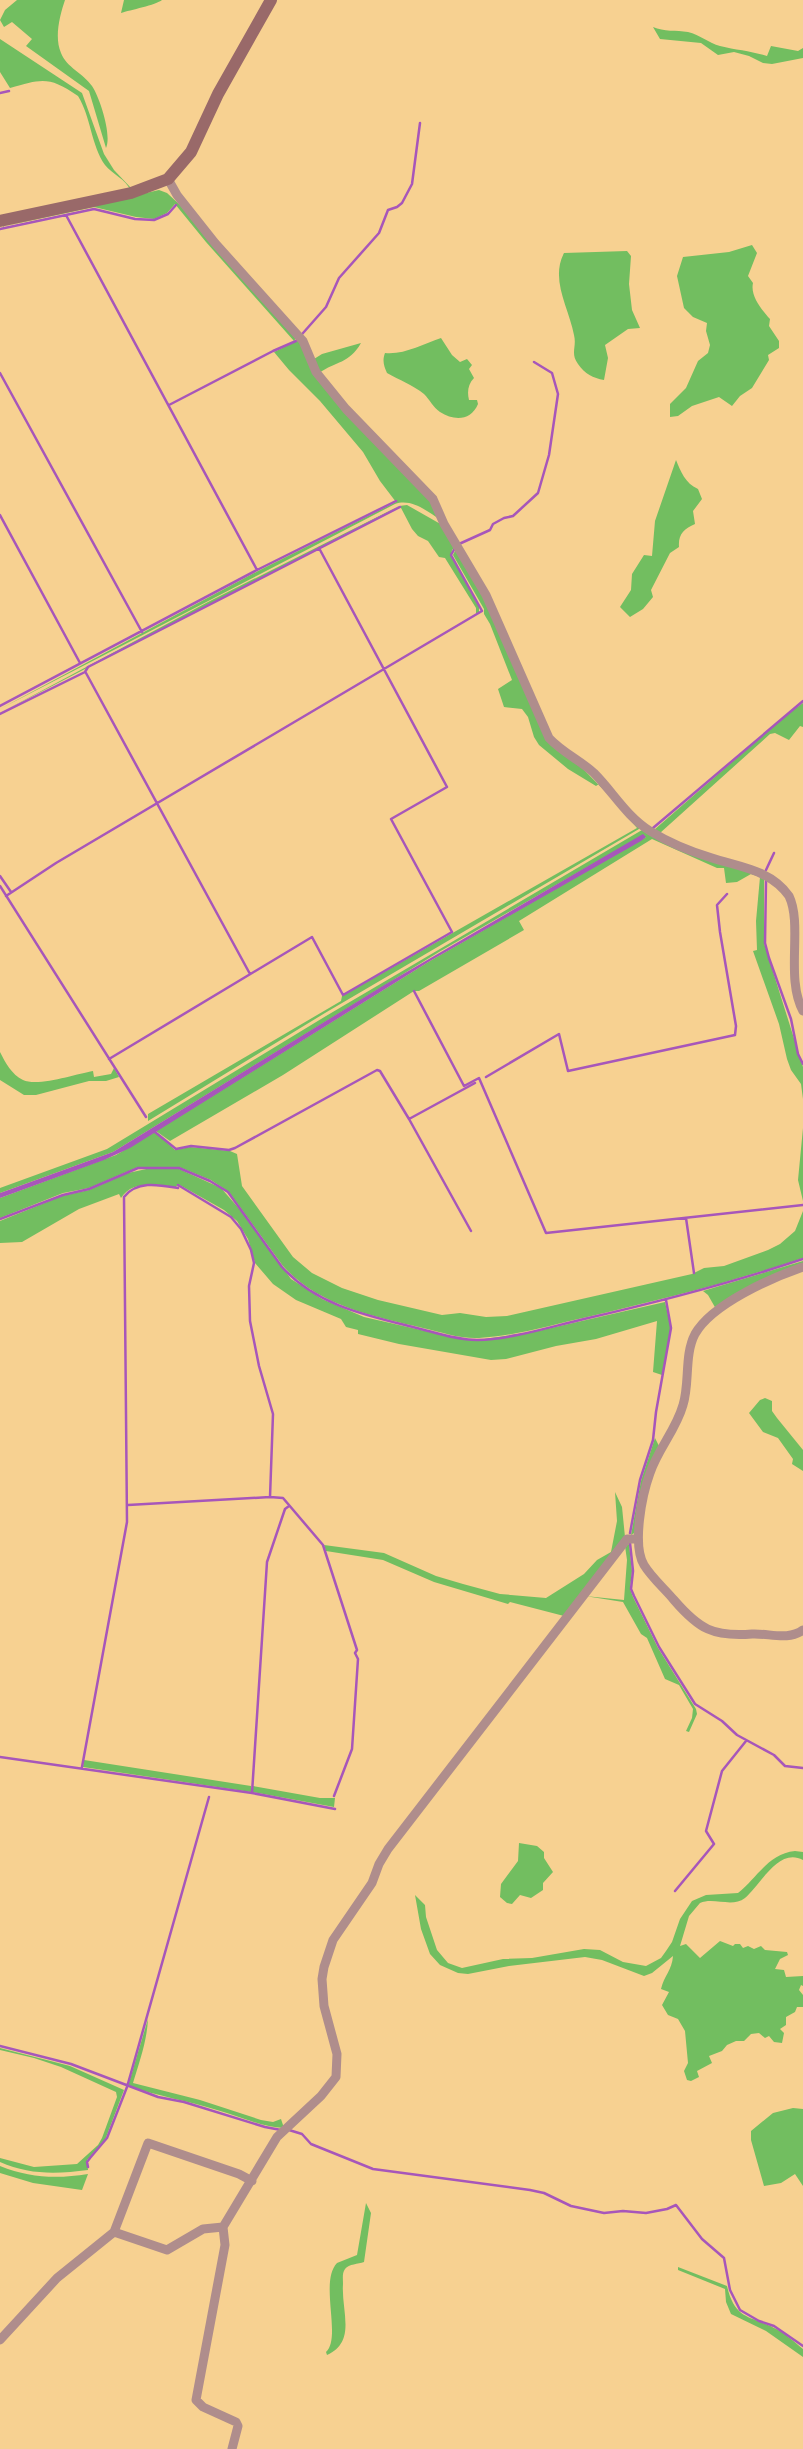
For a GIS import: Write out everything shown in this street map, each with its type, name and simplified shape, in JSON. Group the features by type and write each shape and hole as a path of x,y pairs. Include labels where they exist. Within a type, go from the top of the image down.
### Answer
{"street":[{"path":"0,221 131,193 168,179 191,152 218,94 271,0"},
{"path":"168,179 177,196 215,242 303,341 316,372 346,410 433,499 449,532 486,595 549,738 595,775 636,821 648,830 698,853 740,865 766,875 789,895 797,915 797,993 803,1011"},
{"path":"803,1267 771,1278 741,1295 715,1314 695,1335 684,1405 650,1474 637,1540 638,1552 644,1565 685,1612 701,1627 721,1634 731,1635 788,1636 797,1635 803,1630"},
{"path":"232,2449 238,2426 236,2422 203,2407 196,2400 224,2245 224,2227 278,2137 321,2096 336,2077 338,2054 324,2006 322,1979 328,1952 341,1926 372,1883 379,1864 388,1849 548,1639 627,1539 637,1540"},
{"path":"0,2340 57,2278 114,2232 148,2143 239,2174 252,2181"},
{"path":"114,2232 167,2250 203,2229 224,2227"}],"green space":[{"path":"17,0 65,0 59,26 59,47 67,63 92,86 102,107 107,135 106,148 89,91 26,46 32,39 12,22 4,27 0,20 5,10"},
{"path":"124,0 162,0 149,6 121,13"},
{"path":"653,27 688,32 720,46 767,56 771,46 798,51 803,48 803,58 772,64 763,63 749,56 734,52 718,55 701,43 660,39"},
{"path":"0,39 82,93 104,154 114,170 132,189 130,190 126,183 105,165 100,157 86,113 78,96 60,85 45,81 10,88 0,72"},
{"path":"159,190 167,193 180,205 296,338 294,341 206,242 175,204 167,213 154,219 136,217 94,207 0,227"},
{"path":"752,245 757,253 748,276 753,283 753,293 757,303 770,319 769,326 779,341 779,348 768,355 769,360 752,388 740,396 732,406 719,397 692,406 678,416 670,417 670,404 686,388 698,361 708,353 710,345 706,331 707,323 693,317 684,308 677,276 683,257 729,252"},
{"path":"627,251 631,256 629,284 632,310 640,328 628,329 605,345 608,358 604,380 586,373 576,360 572,325 560,284 560,263 564,253"},
{"path":"441,338 452,355 460,362 467,359 472,365 469,369 474,378 469,385 468,397 469,400 477,400 478,404 471,414 462,418 451,417 440,412 424,394 387,373 385,368 385,353 406,351"},
{"path":"299,340 315,375 424,491 441,520 414,504 395,504 0,709 258,571 396,502 380,481 363,452 320,401 274,352"},
{"path":"361,343 347,359 319,373 314,359 322,354"},
{"path":"676,460 684,477 698,489 702,499 693,511 695,524 682,532 679,547 670,553 651,590 653,597 643,609 630,617 620,607 631,590 632,574 644,555 652,556 655,521"},
{"path":"407,505 444,526 455,547 452,550 451,556 479,606 479,612 476,614 476,608 445,558 439,557 428,541 418,536 412,529 400,506 0,713 208,602 399,506"},
{"path":"456,549 484,596 541,726 598,784 596,786 568,769 539,745 534,737 528,717 522,709 504,707 498,689 512,680 490,624 484,614 484,609 453,555"},
{"path":"803,703 803,727 800,726 789,740 775,733 770,734 660,833 654,830 785,716"},
{"path":"608,794 639,826 639,829 325,1013 148,1121 148,1114 341,1001 342,996 637,828"},
{"path":"642,830 764,875 764,943 803,1067 803,1099 801,1084 791,1070 787,1059 779,1024 753,951 757,950 756,921 760,877 751,874 737,882 726,883 724,868 717,868 652,839 519,921 524,930 419,991 414,991 283,1075 170,1141 156,1131 430,961 646,837 638,838 439,952 113,1152 0,1193 0,1188 107,1149 326,1016"},
{"path":"0,1052 15,1075 30,1082 47,1081 93,1071 94,1077 111,1074 114,1068 119,1077 106,1081 89,1081 36,1095 24,1095 0,1080"},
{"path":"803,1128 803,1201 798,1180"},
{"path":"155,1132 175,1150 190,1147 230,1151 237,1154 242,1186 293,1257 312,1273 342,1288 378,1300 442,1315 460,1313 486,1317 507,1316 692,1274 704,1268 724,1266 780,1244 795,1231 803,1211 803,1258 723,1283 614,1311 520,1333 472,1338 451,1335 366,1314 313,1291 297,1280 283,1266 229,1192 211,1180 179,1167 138,1167 89,1188 63,1193 0,1218 0,1198 116,1155"},
{"path":"151,1168 179,1169 221,1188 242,1212 291,1279 322,1299 364,1317 460,1339 477,1340 538,1331 665,1302 671,1328 662,1375 653,1372 657,1321 596,1339 556,1346 506,1359 491,1360 399,1344 358,1334 358,1330 346,1327 341,1319 296,1300 273,1284 255,1263 248,1239 237,1221 224,1210 178,1184 176,1187 153,1184 138,1186 126,1192 121,1198 119,1194 79,1209 22,1242 0,1243 0,1221 62,1196 89,1190 128,1173"},
{"path":"803,1261 803,1264 716,1309 708,1295 703,1291"},
{"path":"765,1398 772,1401 772,1411 803,1450 803,1471 792,1464 793,1459 778,1438 763,1432 749,1413 760,1400"},
{"path":"655,1438 659,1446 636,1532 631,1535 641,1481"},
{"path":"615,1492 622,1507 625,1537 564,1616 510,1602 508,1604 434,1582 383,1560 326,1551 324,1545 384,1553 436,1576 500,1594 546,1598 584,1574 597,1560 611,1552 617,1521"},
{"path":"629,1544 632,1571 630,1589 633,1597 658,1648 696,1709 697,1714 689,1732 686,1731 692,1718 693,1709 679,1685 665,1679 647,1638 641,1634 623,1602 585,1596 624,1600 627,1560 625,1546"},
{"path":"84,1760 251,1786 251,1792 83,1767"},
{"path":"253,1786 320,1798 335,1798 334,1807 252,1792"},
{"path":"519,1843 537,1846 544,1852 544,1858 553,1872 543,1883 543,1890 531,1898 520,1895 512,1904 507,1903 500,1897 501,1884 518,1861"},
{"path":"795,1851 803,1852 803,1860 794,1857 778,1863 740,1901 705,1901 700,1903 689,1916 680,1946 686,1944 700,1958 720,1941 733,1946 740,1944 743,1948 748,1946 754,1949 761,1946 765,1950 787,1952 788,1955 780,1959 775,1969 784,1970 786,1977 803,1976 803,1986 801,1985 799,1990 803,1995 803,2007 797,2007 795,2012 786,2017 786,2025 780,2029 784,2033 782,2043 774,2042 769,2036 765,2038 759,2033 751,2034 744,2041 736,2041 727,2045 722,2051 709,2056 712,2063 697,2071 699,2077 691,2081 687,2080 684,2071 688,2063 685,2031 678,2019 668,2015 662,2005 669,1992 661,1989 673,1956 652,1973 644,1976 602,1960 585,1957 509,1966 468,1974 458,1973 440,1965 430,1954 421,1929 415,1895 425,1905 426,1917 437,1950 448,1963 462,1968 503,1959 532,1958 584,1949 600,1950 623,1962 646,1966 661,1958 666,1951 672,1942 680,1919 692,1901 706,1895 738,1893 770,1861"},
{"path":"148,2019 144,2044 133,2083 200,2100 261,2120 273,2122 281,2119 284,2128 259,2123 226,2112 128,2086"},
{"path":"0,2048 70,2066 124,2090 105,2140 87,2160 88,2170 54,2173 32,2171 0,2162 0,2158 34,2167 77,2164 98,2145 102,2138 117,2097 116,2092 61,2067 0,2050"},
{"path":"793,2108 803,2109 803,2186 795,2174 781,2183 764,2186 751,2140 751,2131 773,2113"},
{"path":"0,2166 22,2173 44,2176 65,2177 88,2174 82,2190 33,2183 0,2173"},
{"path":"366,2203 371,2213 364,2262 349,2266 344,2271 345,2334 342,2342 336,2349 327,2355 326,2352 330,2345 332,2334 330,2283 332,2272 337,2263 357,2255"},
{"path":"678,2267 727,2286 730,2297 739,2311 785,2335 803,2349 803,2357 766,2331 731,2314 726,2302 725,2289 678,2270"}],"shaded area":[{"path":"643,834 646,837 641,841 430,961 130,1148 104,1160 0,1198 0,1193 113,1152 386,984"}],"waterway":[{"path":"0,93 9,91"},
{"path":"169,405 296,341 326,307 339,278 379,233 388,210 402,203 412,184 420,123"},
{"path":"0,229 94,209 135,219 154,220 168,214 176,205"},
{"path":"66,215 257,570"},
{"path":"459,544 490,530 493,524 504,518 513,516 538,493 549,455 558,394 552,373 534,362"},
{"path":"0,373 142,632"},
{"path":"0,706 257,570 396,501"},
{"path":"0,714 85,672 88,667 400,507"},
{"path":"0,515 80,663"},
{"path":"109,1059 312,937 343,995 452,932 391,819 447,787 319,548"},
{"path":"6,896 56,863 482,611 451,555 455,548"},
{"path":"86,673 250,974"},
{"path":"653,828 803,701"},
{"path":"766,870 774,853"},
{"path":"0,876 11,892"},
{"path":"766,881 765,943 791,1019 798,1054 803,1064"},
{"path":"0,886 146,1117"},
{"path":"486,1077 559,1034 568,1071 735,1035 736,1026 717,905 727,894"},
{"path":"414,991 464,1086 479,1078 546,1233 803,1205"},
{"path":"155,1132 176,1149 191,1146 229,1150 377,1070 380,1071 409,1119 475,1083"},
{"path":"409,1119 471,1231"},
{"path":"0,1219 63,1195 89,1189 138,1168 179,1168 210,1181 228,1192 282,1267 311,1291 327,1300 362,1314 470,1340 517,1335 639,1306 694,1292 803,1259"},
{"path":"82,1767 127,1522 124,1197 135,1188 142,1186 156,1185 178,1188"},
{"path":"128,1505 270,1497 273,1414 259,1366 250,1321 249,1286 254,1263 251,1250 241,1229 231,1217 178,1185"},
{"path":"686,1218 694,1273"},
{"path":"630,1533 640,1480 653,1440 671,1328 666,1300"},
{"path":"270,1497 283,1498 323,1545 357,1650 355,1653 358,1659 352,1749 334,1796"},
{"path":"252,1793 267,1562 285,1509 289,1506"},
{"path":"630,1543 633,1571 631,1589 659,1647 695,1704 722,1721 737,1735 774,1755 785,1766 803,1768"},
{"path":"675,1891 714,1844 706,1831 722,1771 746,1741"},
{"path":"0,1757 252,1793 335,1809"},
{"path":"88,2167 87,2162 107,2138 127,2087 209,1797"},
{"path":"0,2046 71,2064 158,2097 184,2102 265,2127 281,2130"},
{"path":"289,2130 302,2134 311,2144 373,2169 530,2190 544,2193 571,2206 604,2213 623,2211 646,2213 667,2209 676,2205 702,2239 724,2258 730,2290 740,2310 759,2321 774,2326 803,2346"}]}
